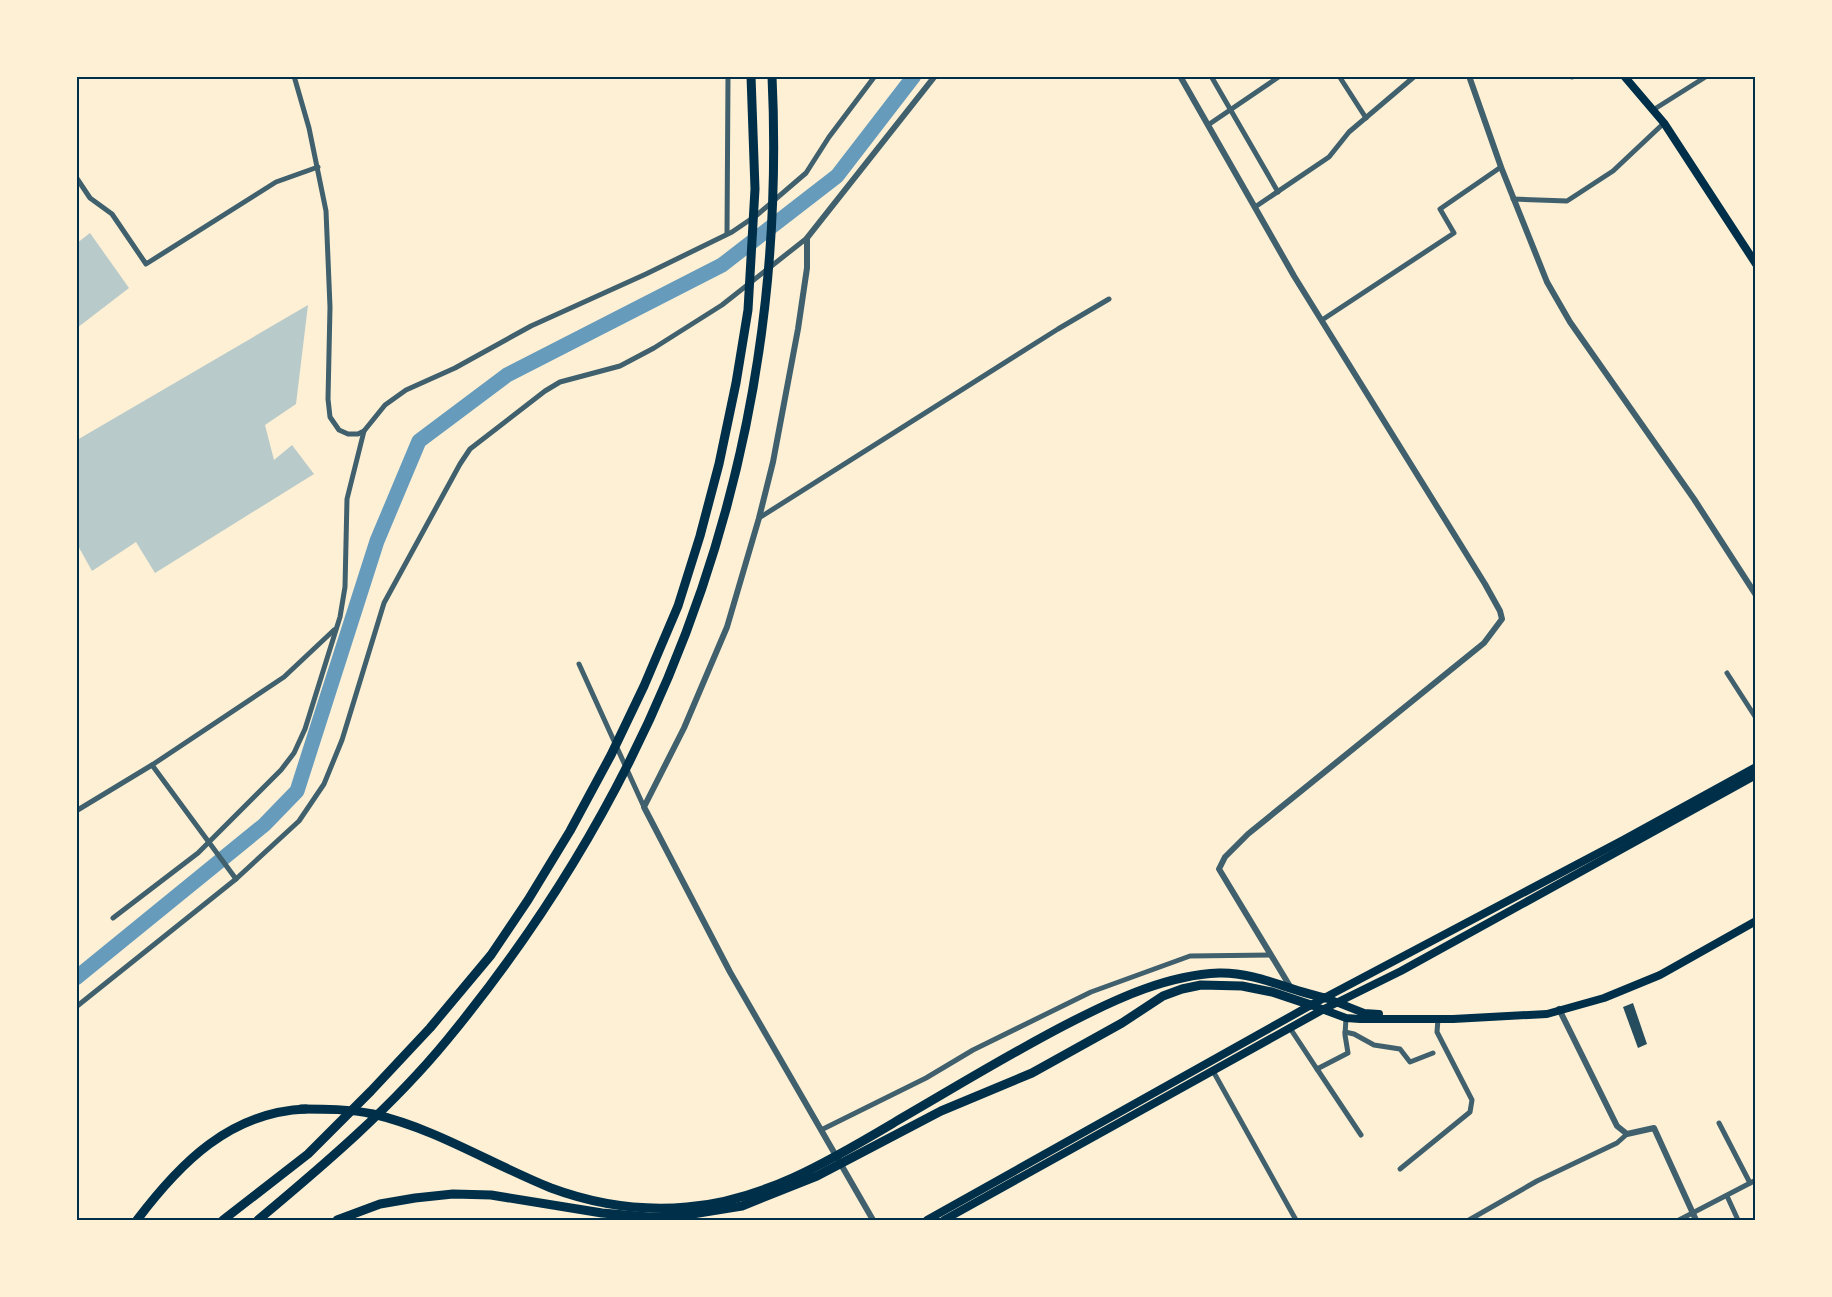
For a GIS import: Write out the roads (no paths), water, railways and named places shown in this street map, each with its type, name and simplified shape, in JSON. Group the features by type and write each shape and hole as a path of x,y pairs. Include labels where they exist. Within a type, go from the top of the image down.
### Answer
{"highway":[{"path":"223,1221 308,1154 430,1028 491,955 528,900 593,789 631,714 678,606 700,536 731,406 748,310 755,189 751,76"},
{"path":"258,1221 320,1168 392,1101 446,1041 505,966 544,910 605,809 664,692 695,612 718,542 755,384 767,297 774,175 772,76"},
{"path":"850,1154 1038,1039 1110,1002 1176,980 1204,974 1223,973 1272,982 1326,998"},
{"path":"337,1221 380,1204 453,1194 491,1195 614,1214 650,1217 680,1216 742,1206 941,1111 1032,1073 1122,1023 1163,996 1182,989 1201,985 1242,986 1272,992 1311,1005"},
{"path":"137,1221 178,1169 198,1151 239,1126 301,1109 338,1108 404,1121 434,1131 548,1183 574,1192 609,1199 684,1202 744,1195 814,1171"},
{"path":"301,1109 332,1109 371,1114 406,1124 436,1134 552,1188 608,1204 688,1207 743,1197 814,1171"}],"main road":[{"path":"1624,76 1664,123 1755,264"},
{"path":"944,1221 1324,1009 1401,971 1755,767"},
{"path":"1648,830 1755,775"},
{"path":"927,1221 1311,1005 1626,843"},
{"path":"1311,1005 1346,1018 1395,1020 1547,1014 1604,998 1660,975 1755,921"},
{"path":"1326,998 1339,1001 1364,1013 1377,1014 1488,1014 1559,1010"}],"street":[{"path":"294,76 327,211 330,417 339,430 348,434 358,434 364,431 385,405 406,390 455,368 531,326 727,234 777,200 806,173 829,137 875,76"},
{"path":"727,234 728,76"},
{"path":"76,1007 236,879 300,821 324,784 342,740 384,603 459,464 470,449 560,382 620,366 693,325 807,238 935,76"},
{"path":"1180,76 1322,320 1485,585 1502,619 1484,644 1257,826 1225,857 1219,869 1291,988"},
{"path":"1210,76 1278,192"},
{"path":"1208,124 1280,76"},
{"path":"1339,76 1366,118"},
{"path":"1255,207 1329,157 1348,132 1415,76"},
{"path":"1469,76 1513,199 1547,282 1570,322 1694,499 1755,595"},
{"path":"1653,110 1707,76"},
{"path":"1513,199 1567,201 1613,171 1664,123"},
{"path":"76,177 90,198 111,214 146,264 276,182 318,167"},
{"path":"1322,320 1455,233 1440,209 1501,167"},
{"path":"644,807 684,728 727,627 759,518 773,462 798,329 807,268 807,238"},
{"path":"759,518 1109,299"},
{"path":"113,918 210,842 281,770 294,753 305,729 337,626 345,587 347,500 364,431"},
{"path":"76,811 152,765 284,677 337,626"},
{"path":"579,664 644,807 730,972 873,1221"},
{"path":"1727,674 1755,718"},
{"path":"1748,707 1755,702"},
{"path":"152,765 236,879"},
{"path":"821,1130 1091,992 1190,956 1271,955"},
{"path":"1559,1010 1617,1126 1627,1134"},
{"path":"1317,1069 1348,1053 1346,1018"},
{"path":"1400,1169 1470,1112 1472,1100 1437,1032 1438,1019"},
{"path":"1290,1028 1361,1135"},
{"path":"1345,1032 1354,1034 1374,1045 1400,1049 1410,1062 1433,1053"},
{"path":"1213,1071 1296,1221"},
{"path":"1679,1221 1695,1217 1727,1196 1753,1183 1719,1123"},
{"path":"1469,1221 1536,1181 1617,1143 1627,1134 1654,1128 1695,1217"},
{"path":"1727,1196 1738,1221"}],"waterway":[{"path":"76,978 264,825 297,791 377,541 419,441 507,375 722,265 837,176 914,76"}]}
